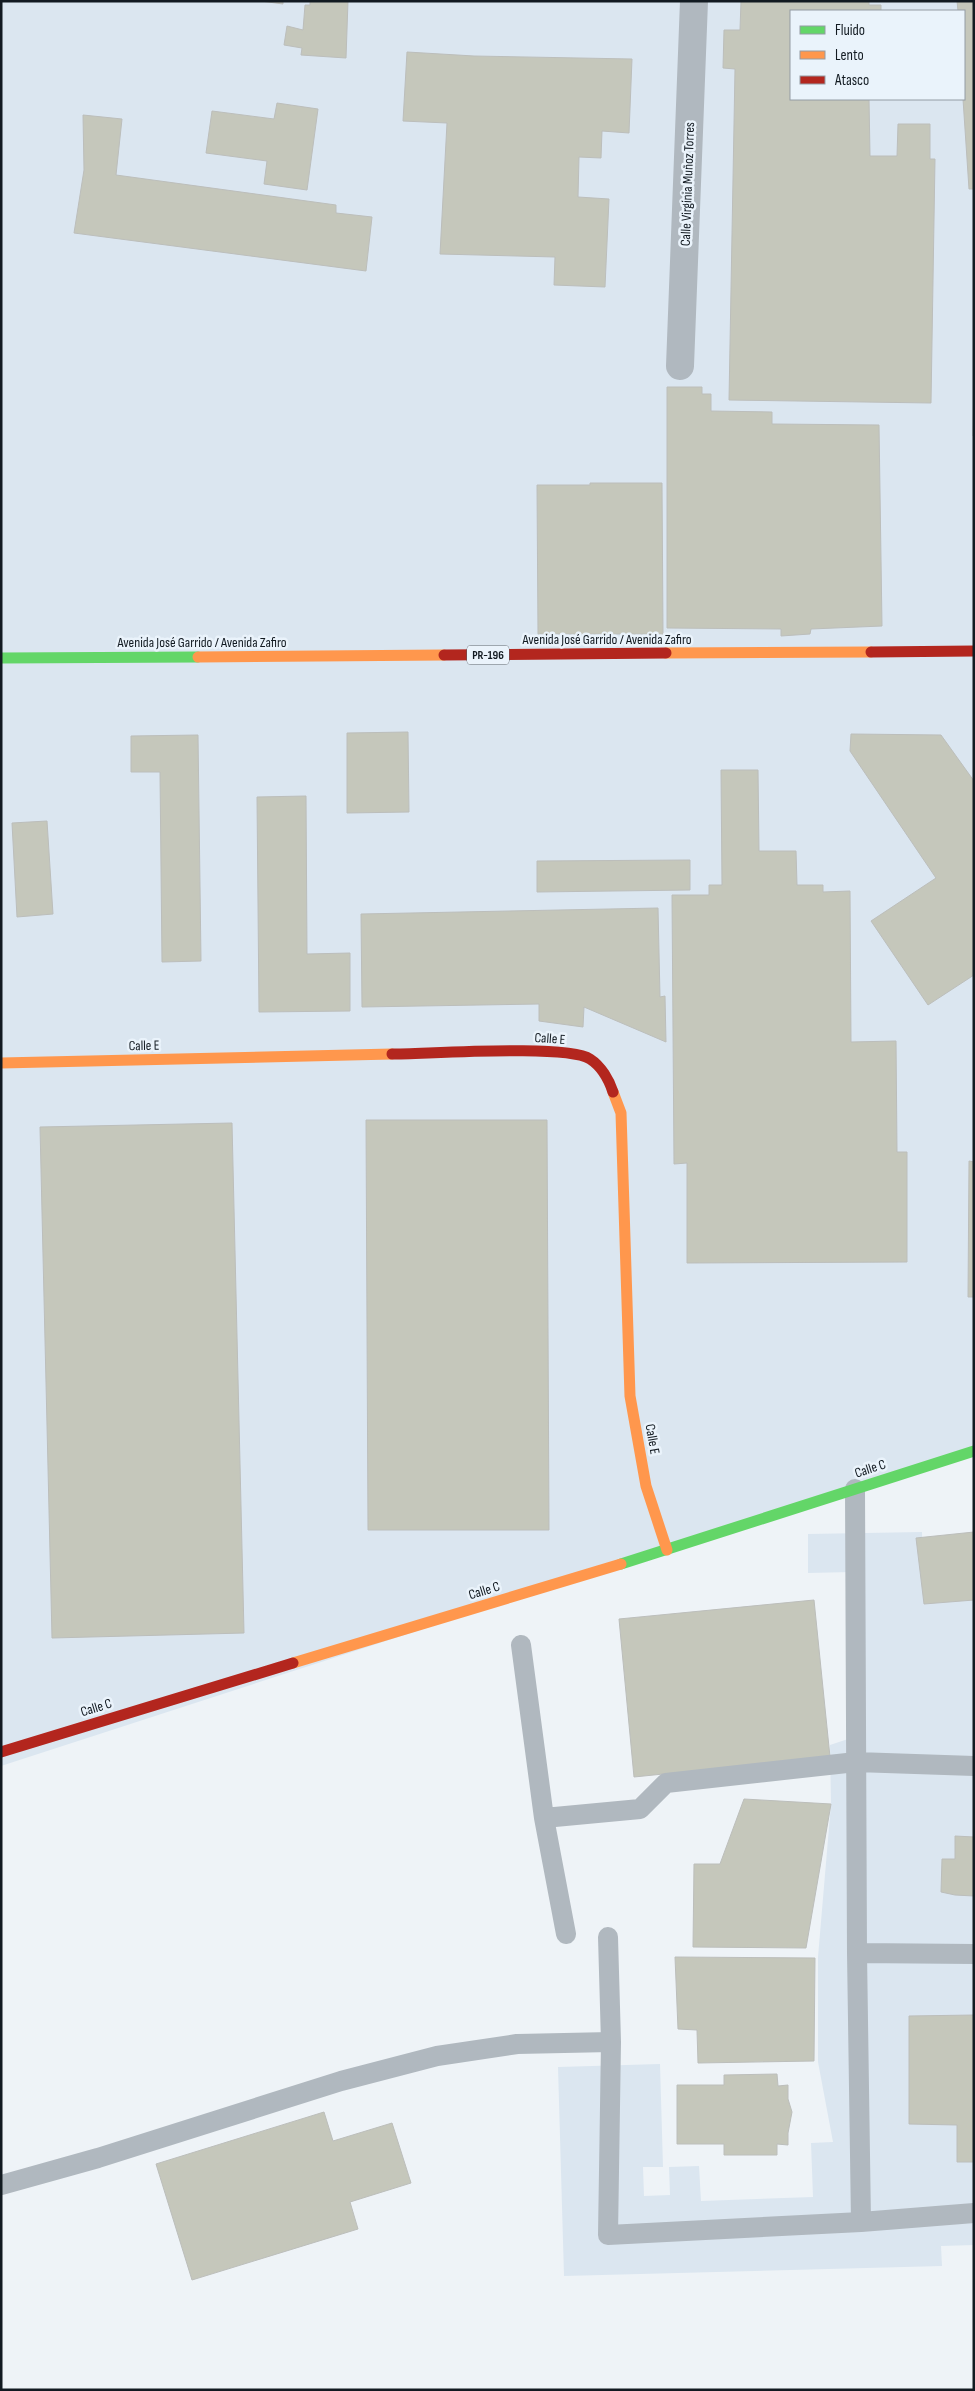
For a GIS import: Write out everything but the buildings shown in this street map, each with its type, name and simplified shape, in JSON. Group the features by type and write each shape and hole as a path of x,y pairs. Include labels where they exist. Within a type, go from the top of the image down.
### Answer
{"street":[{"name":"Calle Virginia Muñoz Torres","path":"680,366 694,1"},
{"name":"Avenida José Garrido / Avenida Zafiro","path":"1,658 974,651"},
{"name":"Calle E","path":"1,1063 553,1051 589,1058 608,1078 621,1113 630,1396 646,1486 667,1550"},
{"name":"Calle C","path":"1,1752 667,1550 974,1451"}],"lane":[{"path":"855,1489 857,1954 861,2222"},
{"path":"521,1645 544,1818 566,1934"},
{"path":"544,1818 640,1809 666,1784 856,1762 974,1766"},
{"path":"608,1937 611,2042 608,2235 861,2222 974,2214"},
{"path":"857,1954 974,1954"},
{"path":"1,2185 98,2158 341,2081 437,2056 517,2044 611,2042"}],"shaded area":[{"path":"1,1 974,1 974,1450 1,1766"},
{"path":"922,1532 923,1595 974,1594 974,2245 941,2246 942,2266 564,2276 558,2067 660,2064 663,2167 643,2167 644,2196 670,2195 669,2167 699,2166 701,2201 813,2197 811,2143 833,2142 818,2062 818,1957 831,1804 830,1745 854,1737 852,1572 808,1573 808,1534"}],"traffic: fast":[{"path":"1,658 198,657"},
{"path":"621,1564 974,1451"}],"traffic: slow":[{"path":"666,653 871,652"},
{"path":"198,657 444,655"},
{"path":"1,1063 392,1054"},
{"path":"613,1092 621,1113 630,1396 646,1486 667,1550"},
{"path":"293,1663 621,1564"}],"traffic: jam":[{"path":"871,652 974,651"},
{"path":"444,655 666,653"},
{"path":"392,1054 495,1051 576,1054 590,1059 598,1065 607,1078 613,1092"},
{"path":"1,1752 293,1663"}]}
